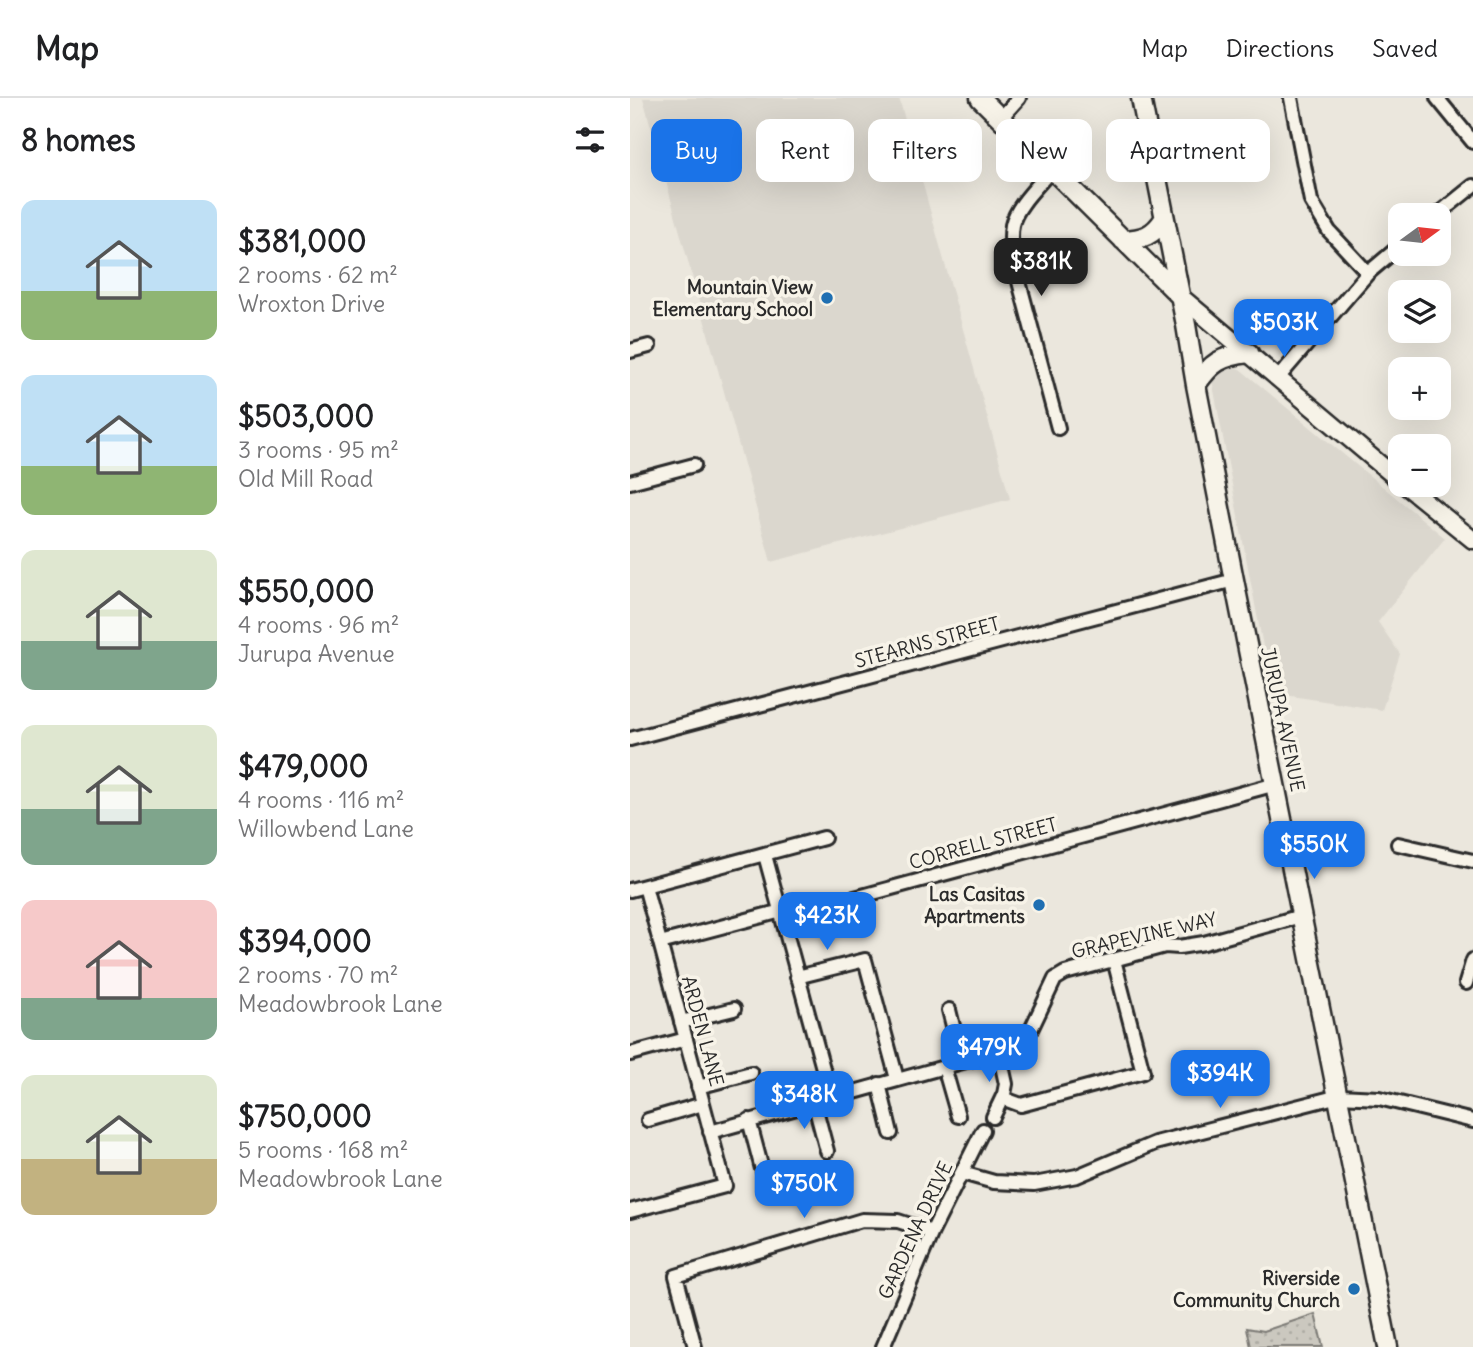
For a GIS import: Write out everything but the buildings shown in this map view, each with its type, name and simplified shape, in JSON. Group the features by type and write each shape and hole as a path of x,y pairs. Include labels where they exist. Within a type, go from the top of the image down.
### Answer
{"main road":[{"path":"980,98 1000,119"},
{"name":"JURUPA AVENUE","path":"1141,98 1234,580 1388,1347"},
{"path":"1063,182 1180,296"},
{"path":"1123,240 1148,236 1157,230 1164,219"},
{"path":"1196,385 1206,369 1219,361 1232,355 1249,353"}],"street":[{"path":"1000,119 1019,98"},
{"path":"1292,98 1311,201 1329,231 1368,273"},
{"path":"1437,98 1473,142"},
{"path":"1041,182 1013,221 1010,239 1058,428"},
{"path":"1451,204 1473,186"},
{"path":"1278,378 1368,273 1388,256"},
{"path":"1180,296 1388,471"},
{"path":"630,351 649,346"},
{"path":"630,482 694,465"},
{"path":"1420,497 1473,540"},
{"name":"STEARNS STREET","path":"630,740 1234,580"},
{"name":"CORRELL STREET","path":"660,943 780,911 838,902 1276,784"},
{"path":"630,890 824,838"},
{"path":"1398,844 1473,861"},
{"path":"765,855 831,1098"},
{"name":"ARDEN LANE","path":"630,1211 724,1186 645,886"},
{"name":"GRAPEVINE WAY","path":"710,1132 1020,1046 1027,1038 1055,979 1065,973 1165,946 1204,943 1301,916"},
{"path":"797,977 864,960 897,1080"},
{"path":"1002,1098 1021,1105 1143,1072 1114,960"},
{"path":"1466,983 1473,960"},
{"path":"681,1022 734,1009"},
{"path":"949,1010 962,1062"},
{"path":"630,1054 686,1039"},
{"path":"993,1117 1006,1084 999,1052"},
{"path":"944,1067 958,1116"},
{"path":"698,1087 751,1073"},
{"path":"879,1084 891,1133"},
{"path":"962,1173 994,1182 1034,1184 1077,1176 1155,1143 1339,1096 1379,1098 1473,1121"},
{"path":"814,1102 827,1151"},
{"path":"648,1120 703,1104"},
{"path":"750,1120 762,1169"},
{"name":"GARDENA DRIVE","path":"883,1347 932,1232 983,1130"},
{"path":"695,1347 676,1276 862,1220 898,1221 932,1232"}],"shaded area":[{"name":"Mountain View Elementary School","path":"643,98 899,98 905,119 868,119 868,182 922,182 1010,499 771,562 666,182 742,182 742,119 651,119 651,127"},
{"path":"1229,365 1240,369 1388,491 1388,497 1395,497 1445,538 1378,622 1400,654 1382,710 1272,693 1212,380 1214,372"},
{"path":"1315,1314 1323,1347 1251,1347 1247,1328 1264,1331"}],"place":[{"name":"Mountain View Elementary School","path":"827,298"},
{"name":"Las Casitas Apartments","path":"1039,905"},
{"name":"Riverside Community Church","path":"1354,1289"}]}
